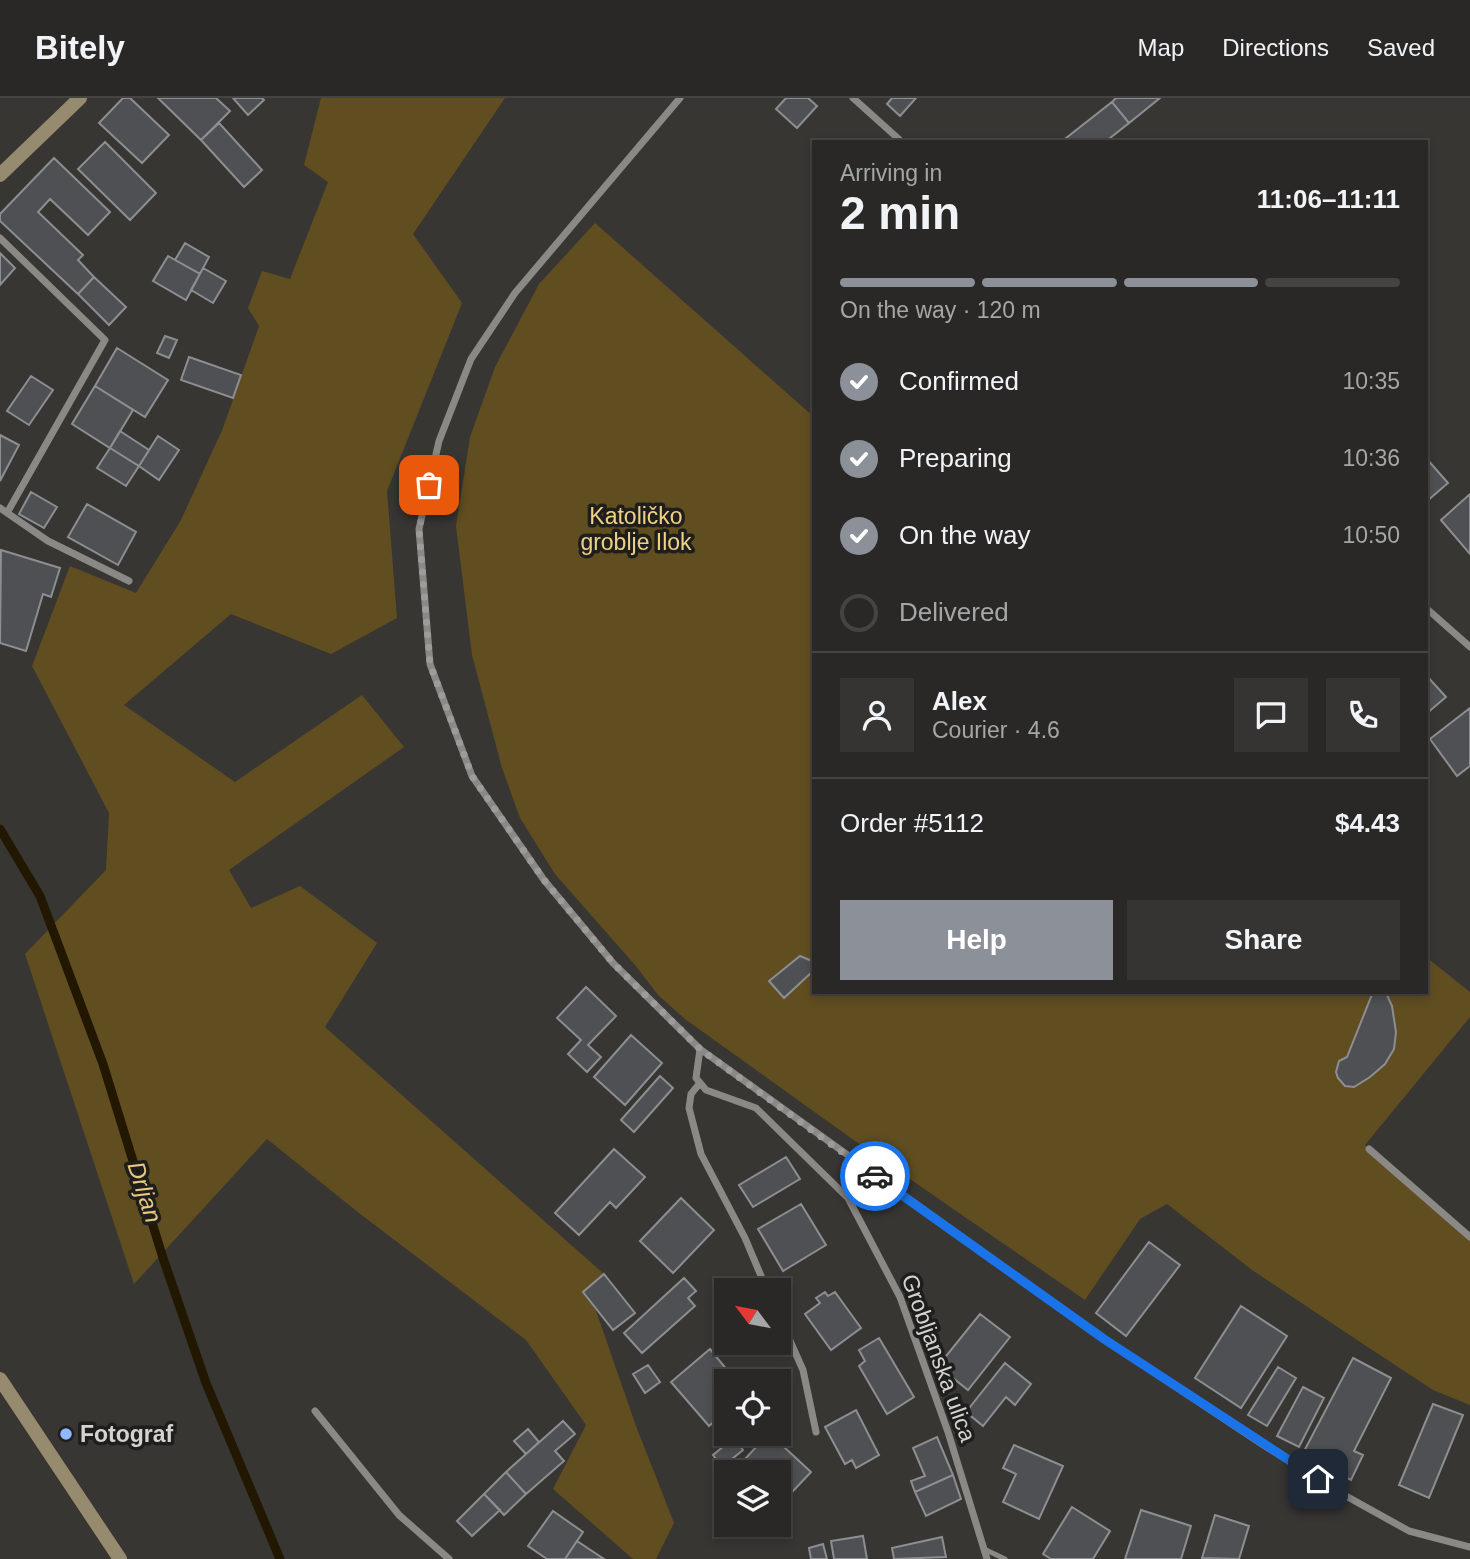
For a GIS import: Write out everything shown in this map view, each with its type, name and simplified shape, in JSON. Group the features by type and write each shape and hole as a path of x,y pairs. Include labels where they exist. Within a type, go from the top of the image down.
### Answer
{"main road":[{"path":"0,175 80,98"},
{"path":"0,1379 120,1559"}],"street":[{"path":"680,98 515,293 471,359 439,441 419,529 430,664 472,776 544,880 613,963 700,1049 1104,1339 1262,1444 1336,1491 1409,1531 1470,1547"},
{"path":"853,98 900,140"},
{"path":"0,238 104,340 4,511 48,541 129,581"},
{"path":"1428,610 1470,647"},
{"path":"700,1049 696,1078 700,1083 691,1094 689,1108 701,1154 745,1238 762,1278"},
{"name":"Grobljanska ulica","path":"700,1083 706,1090 756,1108 848,1198 900,1297 948,1432 987,1559"},
{"path":"1369,1149 1470,1237"},
{"path":"791,1343 803,1370 816,1432"},
{"path":"315,1411 399,1515 449,1559"}],"lane":[{"path":"984,1549 1005,1559"}],"green space":[{"path":"321,98 505,98 413,234 462,303 387,491 397,618 331,654 231,614 124,705 235,782 362,695 404,747 229,870 251,908 300,886 377,943 325,1027 604,1274 594,1305 636,1426 674,1523 656,1559 633,1559 553,1489 586,1425 526,1340 267,1139 134,1284 25,954 106,870 109,813 32,666 70,566 136,593 181,520 223,428 259,326 248,308 262,271 290,279 328,182 304,165"},
{"name":"Katoličko groblje Ilok","path":"595,223 812,415 812,994 1428,994 1428,959 1470,992 1470,1017 1365,1145 1470,1237 1470,1405 1433,1390 1339,1328 1252,1270 1167,1204 1140,1219 1085,1300 855,1141 685,1019 658,995 555,874 520,818 502,768 472,655 456,526 470,437 495,367 539,284"}],"building":[{"path":"123,98 130,98 169,135 142,163 99,123"},
{"path":"158,98 216,98 230,111 201,140"},
{"path":"233,98 262,98 264,100 248,115"},
{"path":"786,98 808,98 817,106 797,128 776,109"},
{"path":"892,98 916,98 900,116 887,104"},
{"path":"1116,98 1160,98 1129,123 1112,102"},
{"path":"1112,102 1129,123 1108,140 1064,140"},
{"path":"219,123 262,170 244,187 201,140"},
{"path":"105,142 156,193 130,220 78,169"},
{"path":"54,158 110,212 88,235 50,199 38,212 83,255 78,260 94,277 78,294 0,221 0,214"},
{"path":"185,243 209,257 200,274 175,260"},
{"path":"0,253 15,268 0,285"},
{"path":"168,256 200,274 186,300 153,281"},
{"path":"203,268 226,281 213,303 191,290"},
{"path":"94,277 126,307 109,325 78,294"},
{"path":"165,336 177,340 169,358 157,353"},
{"path":"117,348 168,380 145,417 95,386"},
{"path":"189,357 241,375 233,398 181,380"},
{"path":"31,376 53,390 29,425 7,411"},
{"path":"95,386 133,410 110,448 72,424"},
{"path":"120,431 149,450 139,466 110,448"},
{"path":"0,435 19,445 0,481"},
{"path":"158,436 179,450 159,480 139,466"},
{"path":"110,448 139,466 126,486 97,468"},
{"path":"1428,460 1448,483 1428,500"},
{"path":"31,492 57,507 44,528 19,514"},
{"path":"1470,494 1470,554 1441,520"},
{"path":"87,504 136,532 118,565 68,537"},
{"path":"1,550 60,568 51,597 43,594 26,651 0,643"},
{"path":"1428,677 1446,697 1428,712"},
{"path":"1470,708 1470,766 1457,776 1430,739"},
{"path":"800,956 812,961 812,972 784,998 769,981"},
{"path":"586,987 616,1016 588,1045 601,1057 587,1072 568,1054 581,1040 557,1018"},
{"path":"1372,994 1387,995 1392,1006 1396,1032 1394,1049 1385,1064 1354,1087 1345,1086 1336,1072 1339,1061 1347,1057"},
{"path":"631,1035 662,1063 625,1105 594,1077"},
{"path":"660,1076 673,1088 634,1132 621,1120"},
{"path":"614,1149 645,1177 616,1208 610,1202 579,1235 555,1213"},
{"path":"786,1157 800,1179 753,1207 739,1185"},
{"path":"681,1198 714,1230 673,1273 640,1241"},
{"path":"801,1204 826,1245 783,1271 758,1229"},
{"path":"1149,1242 1180,1265 1126,1336 1096,1313"},
{"path":"604,1274 635,1313 613,1330 583,1292"},
{"path":"684,1278 696,1291 688,1298 695,1306 642,1353 624,1333"},
{"path":"825,1292 828,1296 835,1292 861,1328 831,1350 805,1314 820,1303 816,1298"},
{"path":"1241,1306 1287,1336 1241,1408 1195,1378"},
{"path":"980,1314 1010,1337 968,1390 938,1366"},
{"path":"879,1338 914,1397 887,1414 859,1366 865,1361 859,1350"},
{"path":"710,1349 726,1369 714,1369 714,1422 709,1426 671,1382"},
{"path":"1353,1358 1391,1378 1354,1451 1363,1455 1351,1480 1302,1455"},
{"path":"1005,1363 1031,1384 1015,1405 1006,1397 983,1426 966,1412"},
{"path":"648,1365 660,1382 645,1393 633,1374"},
{"path":"1278,1367 1296,1378 1267,1426 1248,1415"},
{"path":"1303,1387 1324,1398 1299,1447 1277,1436"},
{"path":"1433,1404 1463,1415 1429,1498 1399,1485"},
{"path":"856,1410 879,1455 856,1468 852,1460 845,1464 825,1427"},
{"path":"563,1421 575,1434 555,1451 564,1461 526,1494 506,1472"},
{"path":"528,1429 539,1442 526,1454 514,1441"},
{"path":"937,1437 953,1475 915,1492 911,1481 925,1476 913,1448"},
{"path":"1014,1445 1063,1466 1039,1519 1003,1502 1016,1474 1003,1468"},
{"path":"724,1446 740,1446 743,1450 731,1460 717,1460 713,1455"},
{"path":"757,1446 783,1446 811,1472 791,1493 791,1460 744,1460"},
{"path":"506,1472 526,1494 504,1515 484,1494"},
{"path":"953,1475 961,1499 926,1516 915,1492"},
{"path":"484,1494 500,1510 472,1536 457,1521"},
{"path":"1072,1507 1110,1531 1093,1559 1051,1559 1043,1554"},
{"path":"1141,1510 1191,1526 1181,1559 1125,1559"},
{"path":"553,1511 583,1532 565,1559 547,1559 528,1546"},
{"path":"1215,1515 1249,1526 1239,1559 1202,1558"},
{"path":"863,1536 867,1559 834,1559 831,1541"},
{"path":"942,1537 946,1557 894,1559 892,1548"},
{"path":"577,1541 604,1559 565,1559"},
{"path":"823,1544 827,1559 811,1559 809,1548"}],"waterway":[{"name":"Drljan","path":"0,829 40,896 103,1064 163,1258 206,1383 280,1559"}],"way so far":[{"path":"429,485 419,529 430,664 472,776 544,880 613,963 700,1049 875,1176"}],"place":[{"name":"Fotograf","path":"66,1434"}],"route":[{"path":"875,1176 1104,1339 1318,1479"}]}
